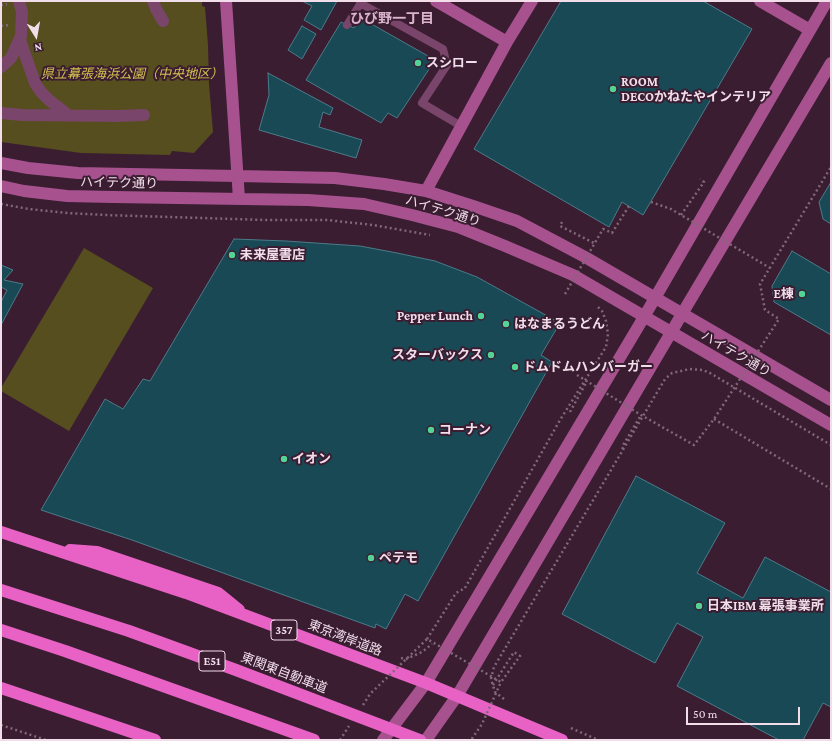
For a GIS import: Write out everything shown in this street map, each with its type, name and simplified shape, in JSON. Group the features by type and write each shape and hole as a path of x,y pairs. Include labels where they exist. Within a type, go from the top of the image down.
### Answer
{"highway":[{"name":"東京湾岸道路","path":"1,532 186,593 426,683 562,740"},
{"name":"東関東自動車道","path":"1,590 129,631 420,740"},
{"path":"1,630 79,656 314,740"},
{"path":"1,688 155,740"}],"street":[{"path":"1,67 11,58 20,40 22,12 19,1"},
{"path":"154,1 156,9 163,22"},
{"path":"226,1 239,199"},
{"path":"436,1 507,42"},
{"path":"426,191 507,42 532,1"},
{"path":"760,1 810,30"},
{"path":"383,740 426,683 644,317 827,1"},
{"path":"20,40 35,83 49,100 68,115"},
{"path":"426,740 457,696 831,63"},
{"path":"1,113 22,115 144,115"},
{"name":"ハイテク通り","path":"1,163 28,168 78,173 335,178 426,191 517,221 585,257 831,400"},
{"name":"ハイテク通り","path":"1,186 24,191 67,196 308,200 364,204 458,227 573,275 831,426"}],"lane":[{"path":"347,25 361,2 443,49 447,65 422,103 461,126"}],"path":[{"path":"577,375 641,415 694,445 714,419 779,319 765,310 760,284 831,166"},
{"path":"681,215 704,182 700,179"},
{"path":"650,202 671,209 770,268"},
{"path":"1,204 52,212 105,215 266,220 327,220 373,225 435,236"},
{"path":"565,294 602,229 612,233 629,206"},
{"path":"562,222 560,226 594,243"},
{"path":"567,287 574,290"},
{"path":"461,595 560,420 606,347 608,334 606,320 602,312 592,302"},
{"path":"509,702 502,699 495,692 491,680 494,667 623,449 666,379 672,374 690,369 703,370 710,373 831,445"},
{"path":"560,420 567,418 586,381"},
{"path":"623,449 641,415"},
{"path":"714,419 831,489"},
{"path":"361,707 370,694 427,639 456,593 465,588"},
{"path":"427,639 502,682"},
{"path":"396,658 406,659 422,652 431,646 435,639"},
{"path":"471,740 482,724 502,682 520,656 514,652 493,685"},
{"path":"340,740 353,720"},
{"path":"1,725 46,740"},
{"path":"570,728 598,740"}],"green space":[{"name":"県立幕張海浜公園（中央地区）","path":"1,1 202,1 202,6 205,7 213,132 194,153 172,151 170,155 81,153 1,142"},
{"path":"84,248 153,288 69,431 1,391 1,388"}],"building":[{"path":"302,1 337,1 321,30 304,20 312,6"},
{"name":"ROOM DECOかねたやインテリア","path":"561,1 703,1 752,29 643,215 622,202 609,227 474,149"},
{"path":"361,18 435,60 397,118 388,113 381,123 306,80 341,22 354,28"},
{"path":"302,26 316,34 302,59 288,50"},
{"path":"268,73 333,108 330,115 323,112 319,127 362,140 356,158 259,130 269,95"},
{"path":"831,182 831,224 823,219 819,202"},
{"name":"イオン","path":"234,239 360,246 435,261 477,277 560,323 541,355 552,362 418,601 405,594 386,629 376,624 375,628 132,540 41,510 105,399 123,409 143,379 150,381"},
{"name":"E棟","path":"792,251 831,274 831,335 774,302 772,286"},
{"path":"1,265 13,270 4,280 23,284 1,325 1,302 7,290 1,287"},
{"name":"日本IBM 幕張事業所","path":"636,476 725,523 697,573 743,598 765,557 831,592 831,707 823,703 803,740 779,740 677,686 703,637 677,623 655,663 562,614"}],"place":[{"name":"スシロー","path":"418,63"},
{"name":"ROOM DECOかねたやインテリア","path":"613,89"},
{"name":"未来屋書店","path":"232,255"},
{"name":"E棟","path":"802,294"},
{"name":"Pepper Lunch","path":"481,316"},
{"name":"はなまるうどん","path":"506,324"},
{"name":"スターバックス","path":"491,355"},
{"name":"ドムドムハンバーガー","path":"515,367"},
{"name":"コーナン","path":"431,430"},
{"name":"イオン","path":"284,459"},
{"name":"ペテモ","path":"371,558"},
{"name":"日本IBM 幕張事業所","path":"699,606"}],"district":[{"name":"ひび野一丁目","path":"392,19"}]}
